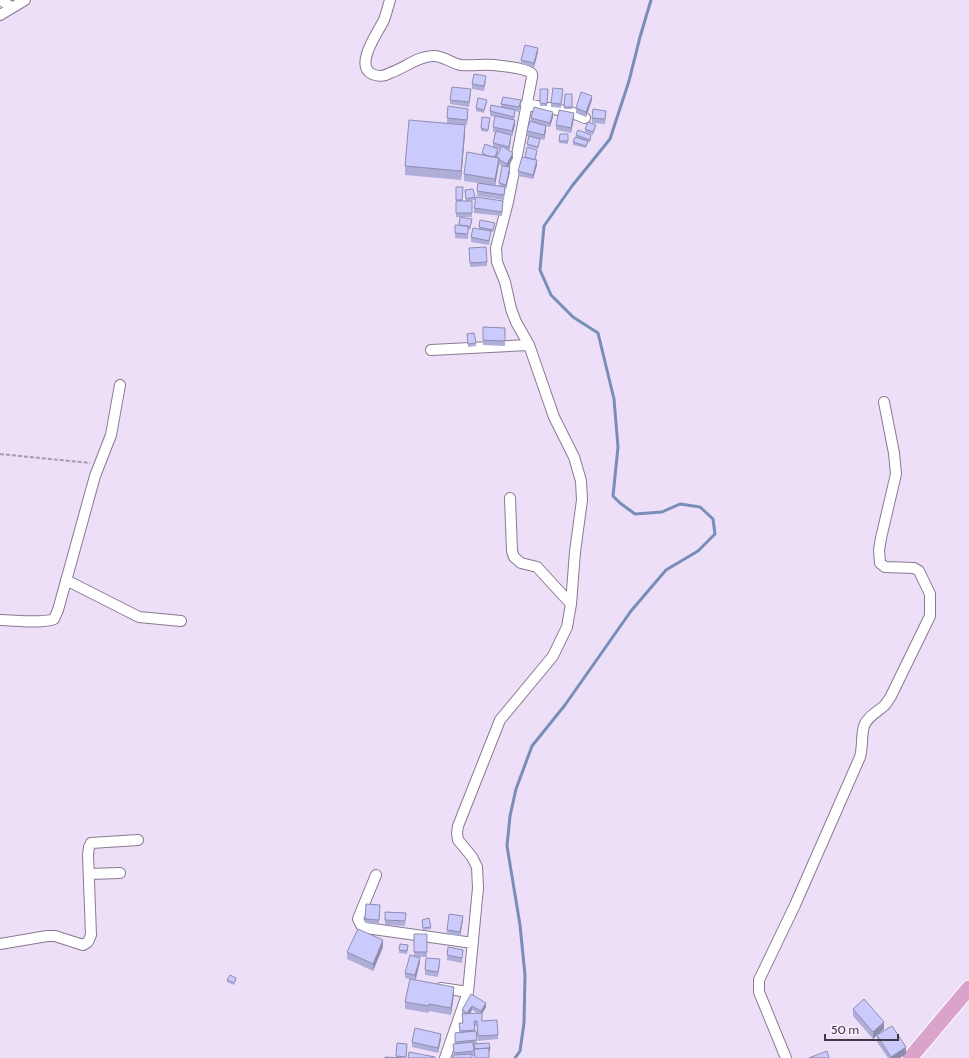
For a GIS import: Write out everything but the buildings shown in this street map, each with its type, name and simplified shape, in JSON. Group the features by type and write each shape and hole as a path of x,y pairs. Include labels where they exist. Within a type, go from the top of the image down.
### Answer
{"main road":[{"path":"910,1058 969,988"}],"street":[{"path":"1,0 11,7"},
{"path":"0,15 11,7 25,0"},
{"path":"390,0 384,20 369,47 365,62 366,68 369,72 380,76 425,57 435,56 461,65 502,66 527,70 530,72 532,77 508,202 496,248 496,262 505,282 511,309 516,322 529,345 554,417 574,457 580,481 582,500 574,552 571,604 567,627 553,656 500,720 458,826 458,840 472,857 477,867 478,888 468,992 445,1058"},
{"path":"526,104 570,112 585,118"},
{"path":"432,350 529,345"},
{"path":"0,620 54,619 99,464 111,435 120,386"},
{"path":"786,1058 759,992 759,980 795,905 860,757 865,724 870,717 885,705 891,696 930,616 930,594 919,571 914,568 884,567 880,563 879,550 881,538 896,474 894,453 884,402"},
{"path":"510,498 512,551 514,557 521,563 537,567 571,604"},
{"path":"66,580 139,617 181,621"},
{"path":"0,944 47,936 55,936 83,945 88,942 91,935 89,847 92,843 138,840"},
{"path":"89,874 120,873"},
{"path":"376,875 358,919 361,926 366,928 473,942"},
{"path":"432,986 468,992"}],"path":[{"path":"0,454 99,464"}],"waterway":[{"path":"515,1058 520,1051 524,1023 525,975 520,925 507,846 510,816 516,789 532,746 565,705 631,611 666,570 698,551 715,534 713,519 700,507 680,504 662,512 635,514 613,496 618,447 614,399 598,333 573,317 551,295 540,270 544,226 572,186 610,139 629,81 651,0"}]}
